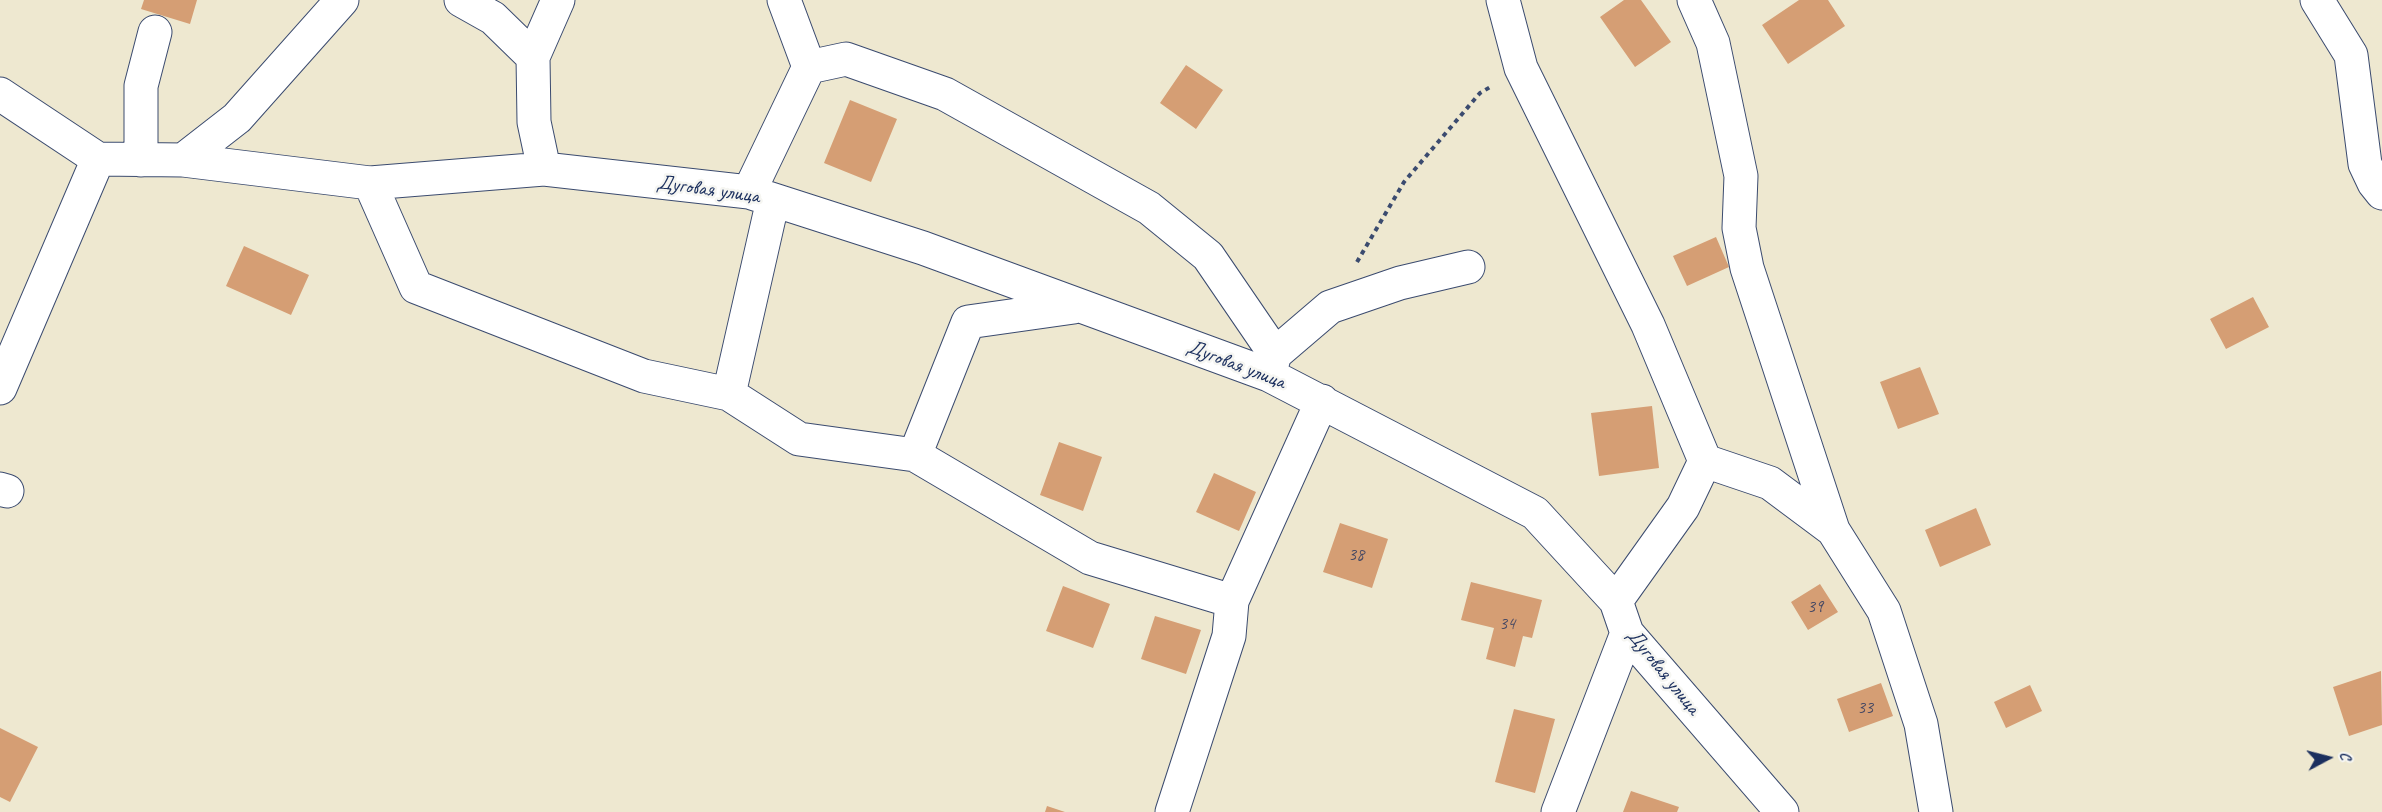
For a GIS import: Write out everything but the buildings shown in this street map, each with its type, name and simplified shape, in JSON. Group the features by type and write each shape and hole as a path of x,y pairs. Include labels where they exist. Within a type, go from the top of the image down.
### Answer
{"street":[{"path":"183,160 237,118 342,0"},
{"path":"461,0 493,18 533,57"},
{"path":"544,169 534,122 533,57 558,0"},
{"path":"729,394 761,196 809,67 784,0"},
{"path":"1503,0 1521,68 1648,325 1705,461 1683,507 1616,601"},
{"path":"1694,0 1713,43 1741,176 1739,228 1748,268 1833,530 1884,611 1921,724 1936,812"},
{"path":"2317,0 2351,55 2365,164 2374,183 2382,193"},
{"path":"141,160 141,86 155,32"},
{"path":"809,67 846,59 945,94 1149,208 1208,256 1272,364 1330,307 1400,283 1468,267"},
{"path":"0,94 98,159 0,388"},
{"name":"Дуговая улица","path":"98,159 183,160 370,183 544,169 761,196 923,249 1077,306 1272,364 1322,401 1535,513 1616,601 1627,633 1782,812"},
{"path":"370,183 416,287 644,376 729,394 800,439 915,455 1090,558 1232,601"},
{"path":"915,455 968,322 1077,306"},
{"path":"1172,812 1228,636 1232,601 1322,401"},
{"path":"1705,461 1770,483 1833,530"},
{"path":"1558,812 1627,633"}],"path":[{"path":"1330,307 1404,182 1480,93 1521,68"}]}
